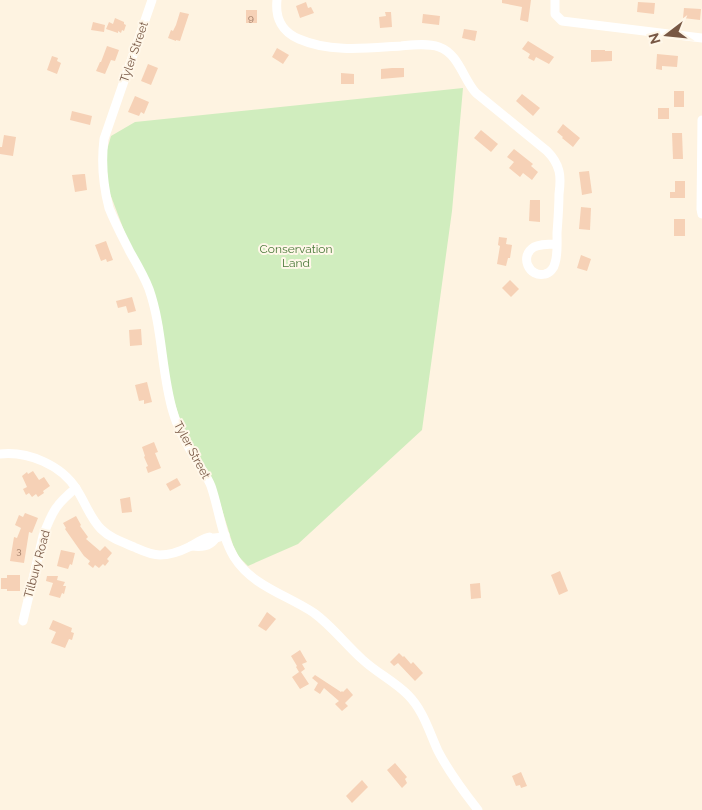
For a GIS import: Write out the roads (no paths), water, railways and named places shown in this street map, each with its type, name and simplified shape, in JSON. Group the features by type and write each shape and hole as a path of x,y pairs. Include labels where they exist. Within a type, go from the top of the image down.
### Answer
{"street":[{"name":"Tyler Street","path":"152,0 104,139 102,159 108,208 149,290 159,332 163,365 173,412 186,441 210,483 228,546 235,559 246,573 278,594 302,605 330,626 363,661 409,696 420,710 447,768 478,810"},
{"path":"277,0 277,13 284,30 308,43 352,49 427,45 440,47 448,52 454,58 476,93 547,152 556,162 560,178 557,244"},
{"path":"555,0 555,14 562,21 702,38"},
{"path":"702,120 702,214"},
{"path":"0,454 35,458 48,464 68,478 76,488 97,525 103,531 116,540 148,553 158,555 168,554 191,546 200,548 212,543 215,538 225,535"},
{"name":"Tilbury Road","path":"23,621 43,536 59,503 76,488"}],"park label":[{"name":"Conservation Land","path":"296,256"}]}
